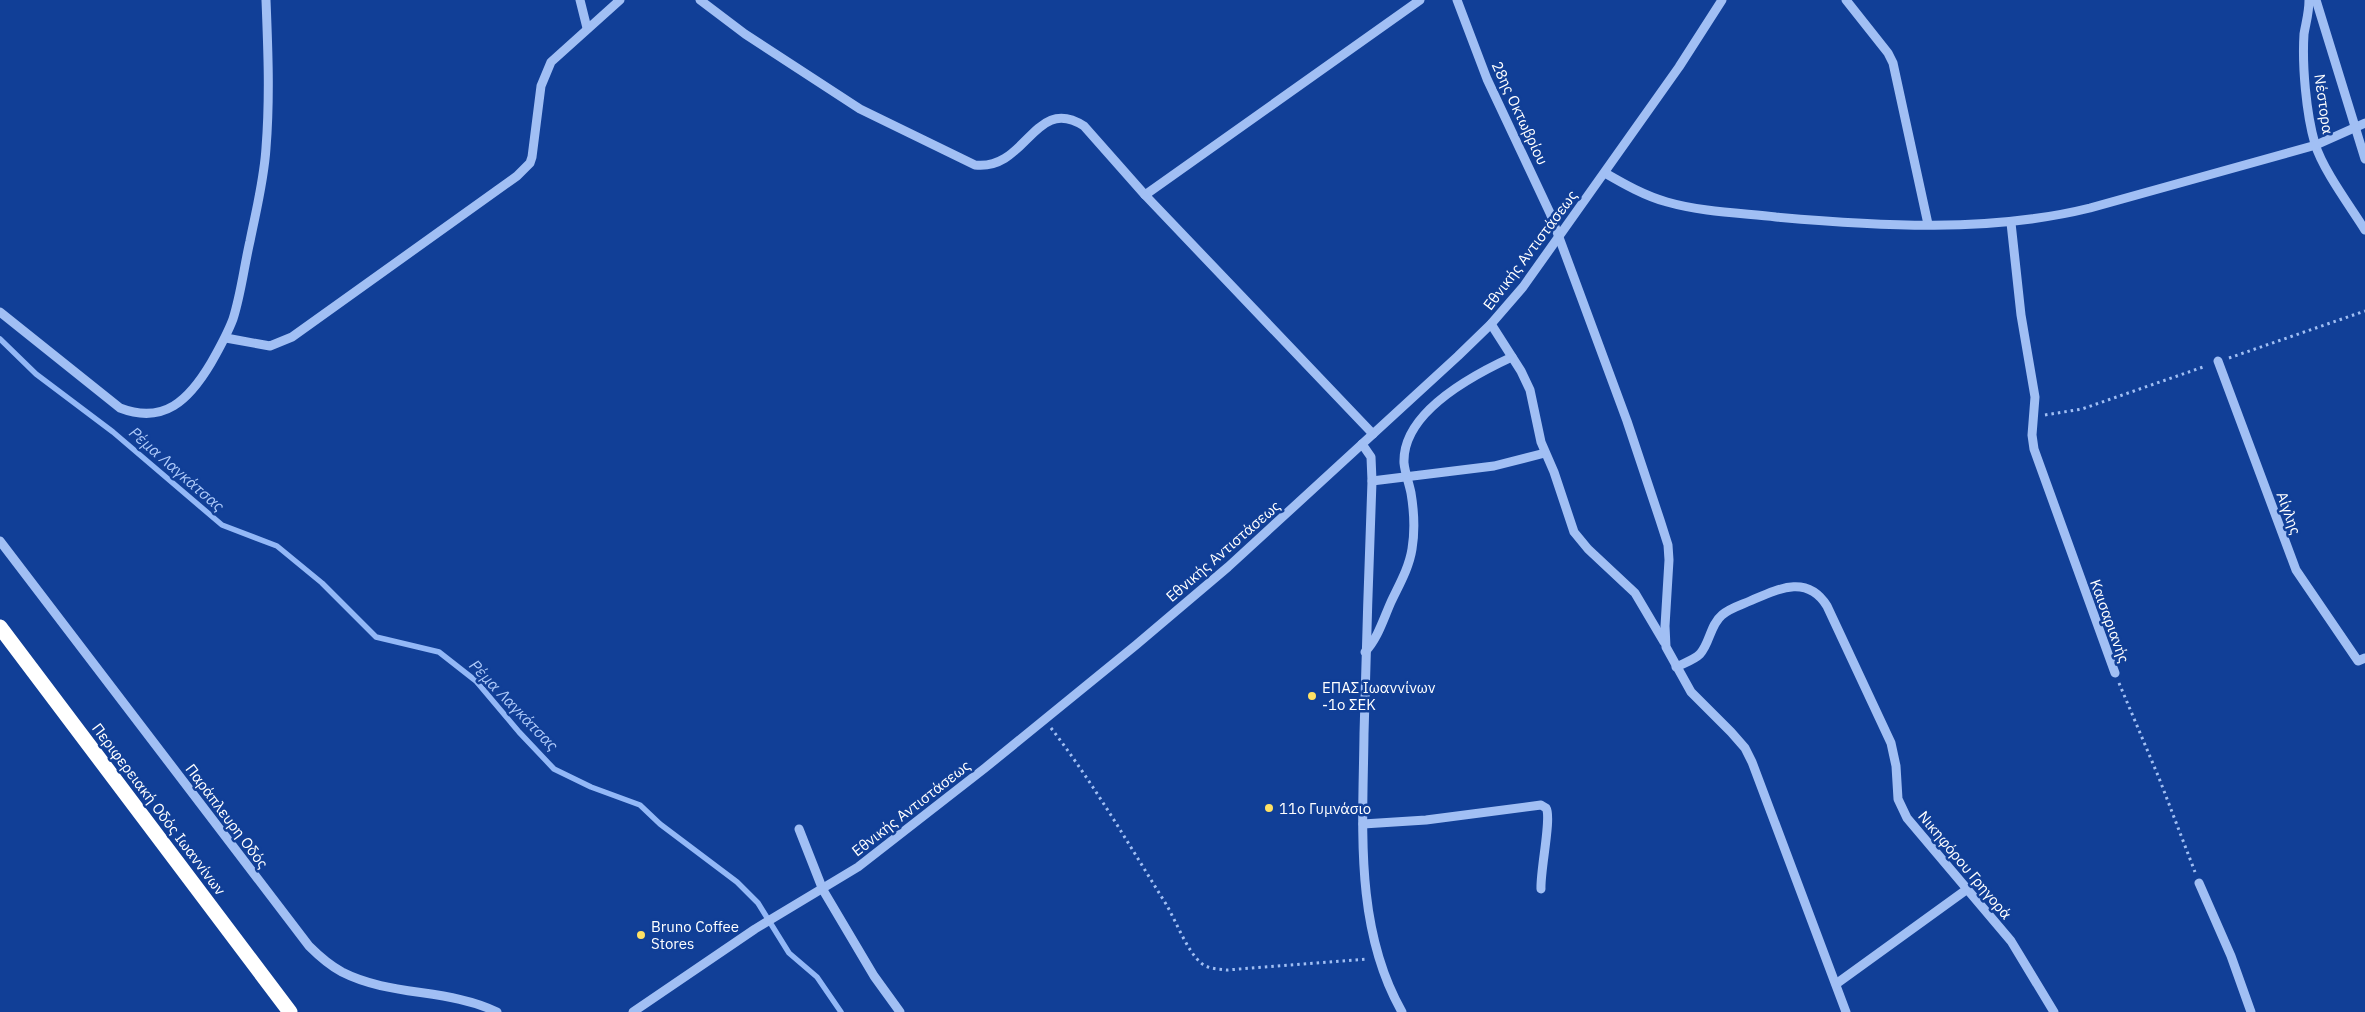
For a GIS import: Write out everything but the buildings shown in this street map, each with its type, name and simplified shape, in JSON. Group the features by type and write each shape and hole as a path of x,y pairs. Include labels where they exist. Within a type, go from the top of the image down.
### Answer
{"highway":[{"name":"Περιφερειακή Οδός Ιωαννίνων","path":"0,627 290,1012"}],"street":[{"path":"0,312 120,408 148,415 175,406 187,396 204,374 226,338 237,303 264,169 269,79 266,0"},
{"path":"580,0 587,28"},
{"path":"226,338 270,346 292,337 517,176 530,163 532,157 541,86 557,54 620,0"},
{"path":"700,0 745,34 860,109 975,165 986,166 1000,162 1012,155 1040,126 1050,120 1072,118 1084,126 1145,195 1373,434"},
{"path":"1145,195 1420,0"},
{"name":"28ης Οκτωβρίου","path":"1457,0 1487,79 1543,196 1627,421 1668,545 1666,647"},
{"name":"Εθνικής Αντιστάσεως","path":"633,1012 755,929 823,890 879,852 1045,720 1228,567 1373,434 1491,324 1518,293 1604,173 1722,0"},
{"path":"1846,0 1888,53 1893,63 1928,224"},
{"name":"Νέστορα","path":"2309,0 2309,16 2304,33 2305,62 2308,108 2316,145 2338,187 2365,230"},
{"path":"2316,0 2354,129 2365,159"},
{"path":"1604,173 1664,202 1694,208 1827,221 1928,224 2011,223 2054,217 2090,208 2316,145 2354,129 2365,122"},
{"name":"Καισαριανής","path":"2011,223 2021,315 2035,398 2032,441 2036,459 2115,673"},
{"path":"1491,324 1530,390 1539,435 1554,472 1574,532 1588,549 1635,593 1692,692 1732,732 1745,748 1752,762 1846,1012"},
{"path":"1366,652 1377,636 1410,559 1414,527 1413,506 1404,464 1406,448 1414,428 1422,417 1467,380 1512,357"},
{"name":"Αίγλης","path":"2218,362 2296,570 2362,660"},
{"path":"1362,444 1371,457 1372,481 1366,652 1363,824 1366,890 1378,958 1390,989 1402,1012"},
{"path":"1372,481 1494,466 1545,453"},
{"name":"Παράπλευρη Οδός","path":"0,541 309,946 324,961 341,972 363,981 388,988 457,998 497,1012"},
{"name":"Νικηφόρου Γρηγορά","path":"1676,667 1700,654 1714,625 1725,612 1779,590 1800,587 1815,591 1828,606 1891,744 1896,766 1899,804 1918,831 2019,952 2054,1012"},
{"path":"1363,824 1426,820 1541,805 1546,808 1549,817 1542,859 1540,889"},
{"path":"798,829 823,890 874,976 900,1012"},
{"path":"2199,883 2231,956 2251,1012"},
{"path":"1836,984 1966,890"}],"path":[{"path":"2034,416 2066,413 2082,409 2365,310"},
{"name":"Καισαριανής","path":"2115,673 2199,883"},
{"path":"1045,720 1094,787 1173,916 1192,953 1202,964 1215,969 1227,970 1378,958"}],"waterway":[{"name":"Ρέμα Λαγκάτσας","path":"0,339 36,374 113,432 222,525 277,546 322,583 376,637 439,652 476,681 519,732 554,769 591,787 640,805 660,824 737,882 758,903 789,953 817,977 841,1012"}],"place":[{"name":"ΕΠΑΣ Ιωαννίνων -1ο ΣΕΚ","path":"1312,696"},
{"name":"11o Γυμνάσιο","path":"1269,808"},
{"name":"Bruno Coffee Stores","path":"641,935"}]}
